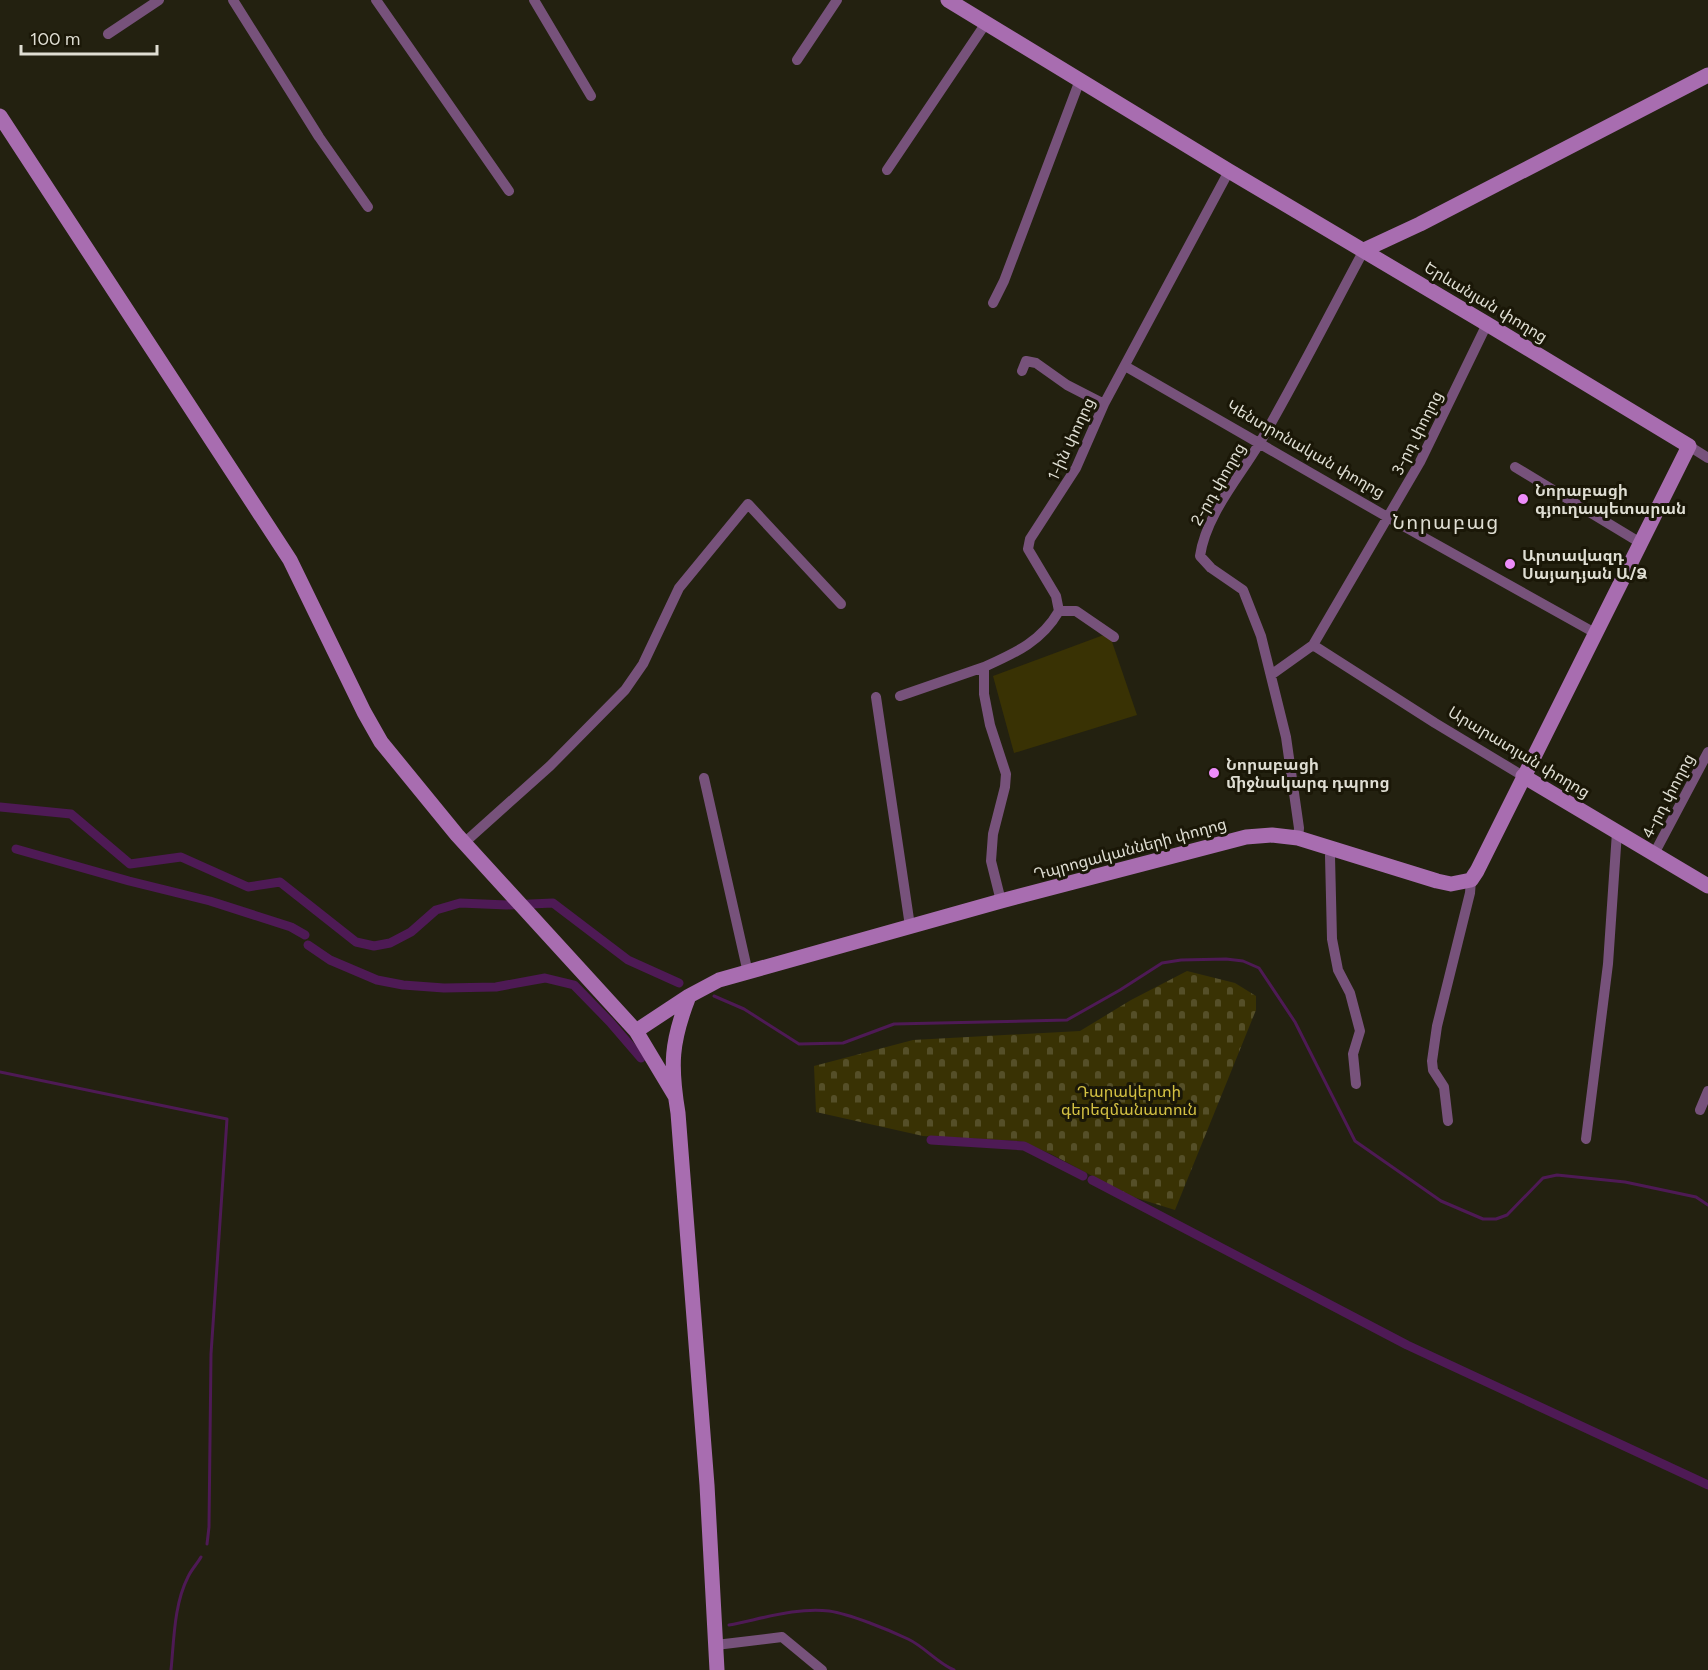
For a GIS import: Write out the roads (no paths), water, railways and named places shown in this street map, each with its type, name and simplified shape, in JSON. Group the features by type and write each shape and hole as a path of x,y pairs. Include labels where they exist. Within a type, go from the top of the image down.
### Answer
{"main road":[{"name":"Երևանյան փողոց","path":"948,0 1689,446"},
{"path":"1364,250 1420,224 1708,75"},
{"path":"0,116 290,560 381,742 464,843 519,900 636,1031 652,1053 675,1096"},
{"path":"1471,880 1689,446"},
{"name":"Արարատյան փողոց","path":"1523,776 1708,886"},
{"name":"Դպրոցականների փողոց","path":"636,1031 689,996 719,980 910,926 1246,837 1272,835 1298,838 1437,881 1451,884 1471,880"},
{"path":"689,996 677,1027 672,1060 715,1608 717,1670"}],"street":[{"path":"108,34 159,0"},
{"path":"233,0 319,137 368,207"},
{"path":"376,0 509,191"},
{"path":"534,0 591,96"},
{"path":"797,60 837,0"},
{"path":"887,170 986,23"},
{"path":"993,303 1004,281 1080,80"},
{"name":"1-ին փողոց","path":"1059,611 1056,596 1028,549 1030,539 1064,490 1076,468 1104,404 1229,171"},
{"name":"2-րդ փողոց","path":"1298,838 1299,828 1286,737 1261,636 1243,590 1211,568 1200,556 1202,542 1219,508 1259,443 1364,250"},
{"name":"3-րդ փողոց","path":"1313,645 1420,462 1487,324"},
{"path":"1022,371 1026,361 1036,363 1067,385 1104,404"},
{"name":"Կենտրոնական փողոց","path":"1125,366 1595,633"},
{"path":"1689,446 1708,458"},
{"path":"1515,467 1640,542"},
{"path":"464,843 550,766 625,690 643,664 679,588 748,504 841,604"},
{"path":"900,696 984,667 1033,642 1050,627 1059,611 1076,611 1114,637"},
{"path":"1271,675 1313,645"},
{"name":"Արարատյան փողոց","path":"1313,645 1523,776"},
{"path":"984,667 984,694 990,724 1006,774 1005,788 993,834 992,861 1001,902"},
{"path":"876,697 910,926"},
{"name":"4-րդ փողոց","path":"1654,854 1708,752"},
{"path":"704,778 747,973"},
{"path":"1586,1139 1608,964 1617,832"},
{"path":"1332,848 1330,856 1332,939 1338,970 1350,993 1360,1030 1353,1054 1356,1084"},
{"path":"1448,1120 1444,1087 1433,1070 1432,1062 1437,1026 1470,893 1471,880"},
{"path":"1700,1110 1708,1091"},
{"path":"716,1645 782,1637 822,1670"}],"waterway":[{"path":"0,807 71,814 130,864 181,857 248,887 280,882 356,942 374,946 390,943 411,932 436,910 460,903 507,905 553,903 628,960 679,983"},
{"path":"16,849 210,901 291,927 305,935"},
{"path":"308,945 330,960 377,980 403,985 444,988 496,987 545,978 574,985 641,1058"},
{"path":"714,996 744,1009 799,1044 843,1043 894,1024 1067,1020 1162,963 1181,960 1243,961 1259,968 1295,1022 1355,1141 1441,1201 1483,1219 1496,1219 1507,1215 1543,1178 1557,1175 1625,1182 1696,1197 1708,1205"},
{"path":"0,1072 227,1119 211,1354 207,1544"},
{"path":"931,1140 1024,1146 1083,1176"},
{"path":"1092,1180 1407,1345 1708,1485"},
{"path":"171,1670 175,1622 180,1599 189,1574 201,1557"},
{"path":"729,1625 779,1614 829,1611 869,1623 908,1639 954,1670"}],"place":[{"name":"Նորաբացի գյուղապետարան","path":"1523,499"},
{"name":"Արտավազդ Սայադյան Ա/Ձ","path":"1510,564"},
{"name":"Նորաբացի միջնակարգ դպրոց","path":"1214,773"}],"district":[{"name":"Նորաբաց","path":"1446,522"}],"park label":[{"name":"Դարակերտի գերեզմանատուն","path":"1129,1100"}]}
